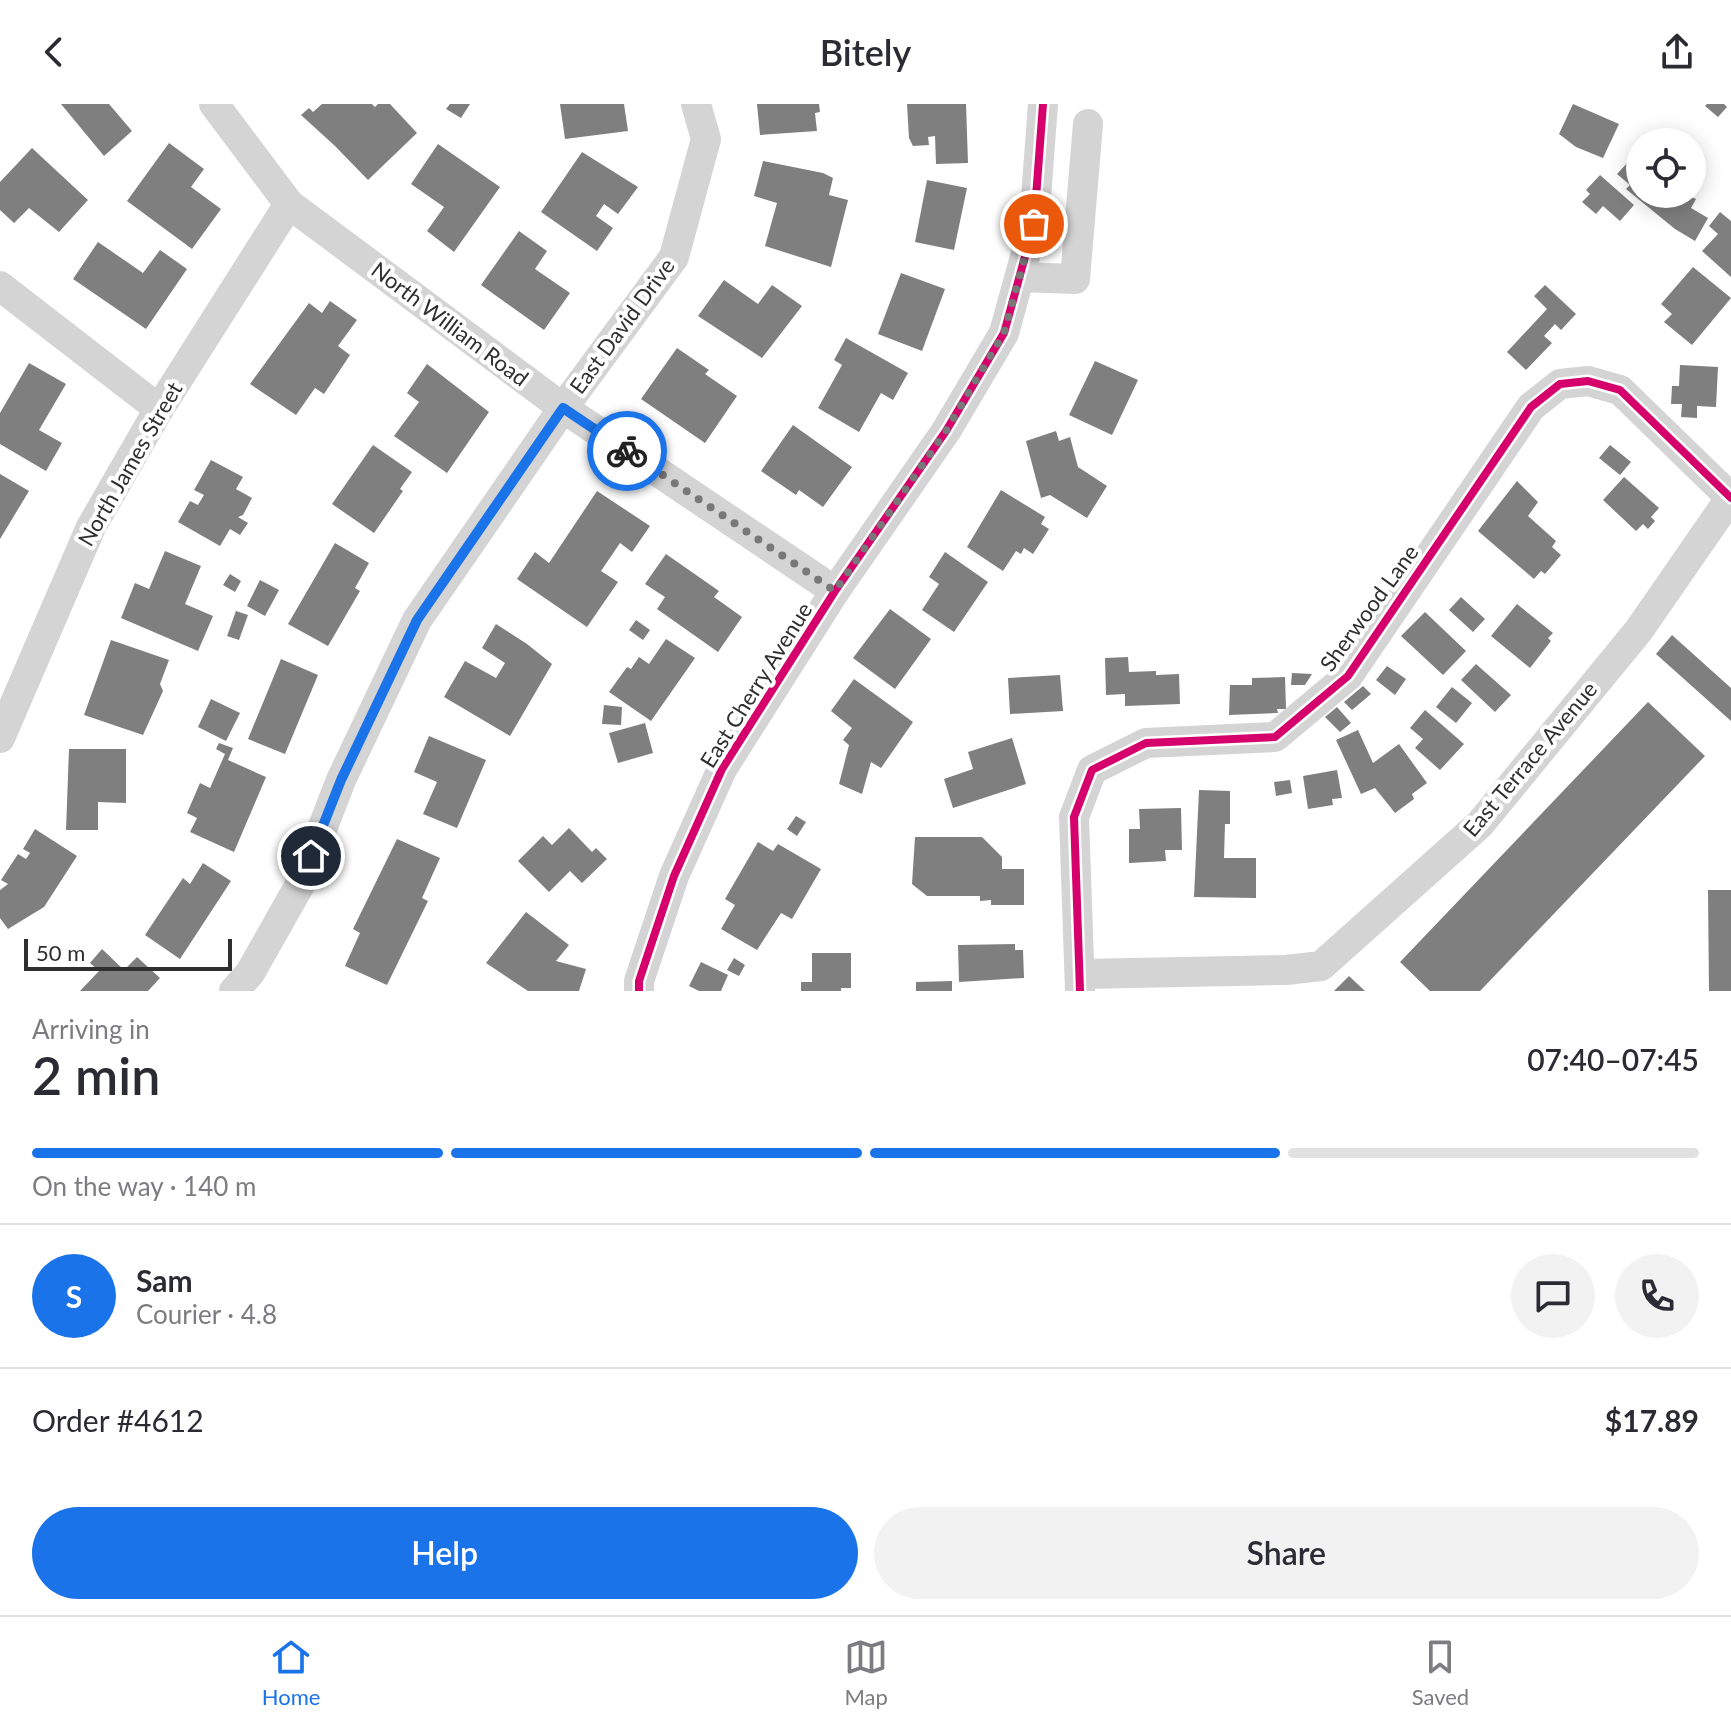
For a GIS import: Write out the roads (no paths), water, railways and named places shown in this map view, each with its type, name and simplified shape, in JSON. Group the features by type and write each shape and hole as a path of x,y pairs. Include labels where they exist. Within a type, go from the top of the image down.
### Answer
{"street":[{"name":"North William Road","path":"214,104 289,204 563,408 835,591"},
{"name":"East David Drive","path":"234,991 250,973 302,881 341,780 417,620 563,408 674,257 706,139 696,104"},
{"name":"East Cherry Avenue","path":"639,991 639,981 674,876 722,769 835,591 961,407 1004,333 1034,224 1043,104"},
{"path":"1020,277 1075,279 1088,124"},
{"name":"North James Street","path":"0,738 91,527 159,409 289,204"},
{"path":"0,286 159,409"},
{"name":"Sherwood Lane","path":"1080,982 1074,817 1092,770 1146,743 1275,737 1348,676 1531,407 1560,384 1588,381 1620,390 1731,498"},
{"name":"East Terrace Avenue","path":"1080,982 1321,966 1480,824 1639,630 1731,498"}]}
